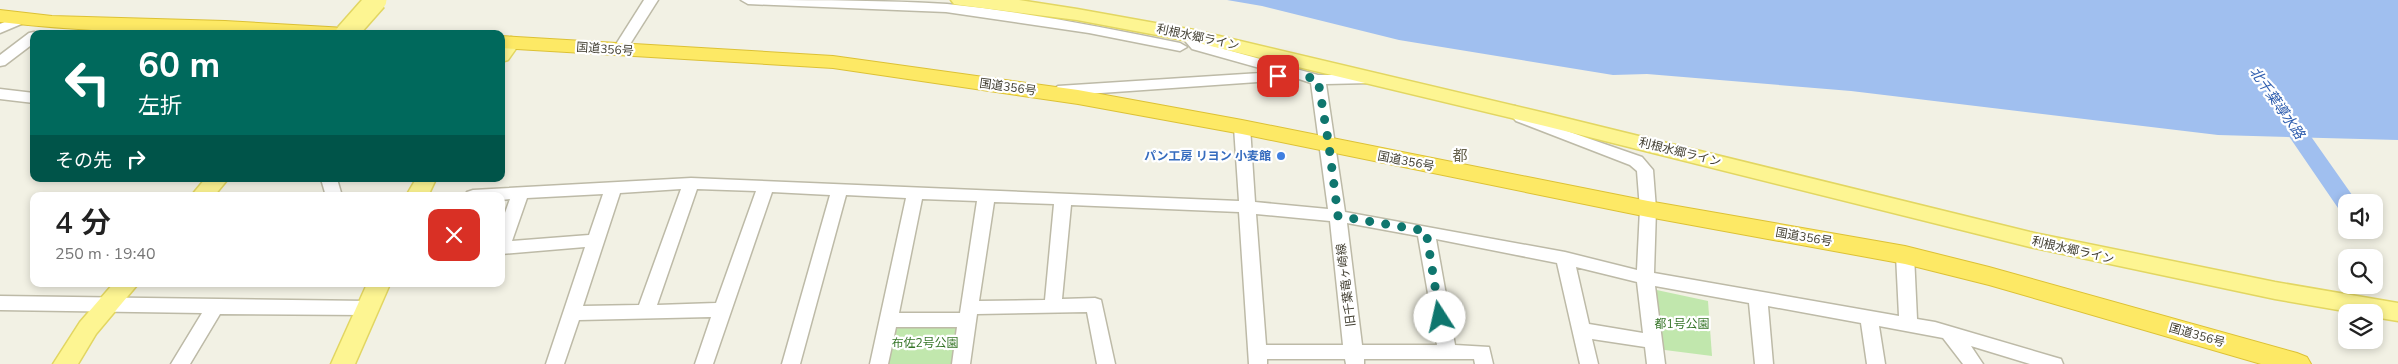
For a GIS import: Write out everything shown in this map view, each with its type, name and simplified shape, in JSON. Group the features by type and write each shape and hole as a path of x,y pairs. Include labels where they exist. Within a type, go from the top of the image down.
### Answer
{"highway":[{"path":"0,16 21,19 39,30"},
{"path":"87,30 226,27 277,30"},
{"name":"国道356号","path":"505,47 620,50 833,62 1048,92 1242,127 1648,209 1905,255 1988,276 2297,364"}],"main road":[{"path":"350,30 376,0"},
{"name":"利根水郷ライン","path":"960,0 1048,10 1184,41 1373,77 2047,244 2292,295 2398,312"},
{"path":"206,192 215,182"},
{"path":"65,364 75,346 123,287"},
{"path":"343,364 377,287"}],"street":[{"path":"620,50 651,0"},
{"path":"748,0 946,8 1184,41 1318,80 1373,77"},
{"path":"0,29 21,19"},
{"path":"0,62 30,39"},
{"path":"1048,92 1298,74"},
{"name":"旧千葉竜ヶ崎線","path":"1318,80 1329,146 1355,358"},
{"path":"0,94 30,98"},
{"path":"1515,111 1521,118 1533,124 1636,161 1646,170 1648,209 1645,278 1656,364"},
{"path":"1242,127 1257,358 1355,358 1447,352 1482,352 1484,364"},
{"path":"646,311 691,183"},
{"path":"505,195 691,183 1246,207 1338,216 1565,258 1645,278 1908,324 2054,364"},
{"path":"704,364 766,186"},
{"path":"555,364 613,188"},
{"path":"791,364 840,189"},
{"path":"879,364 915,193"},
{"path":"505,236 521,194"},
{"path":"961,364 986,197"},
{"path":"1052,305 1063,200"},
{"path":"1426,231 1447,352"},
{"path":"505,247 596,240"},
{"path":"1905,255 1908,324"},
{"path":"1565,258 1589,364"},
{"path":"1758,299 1764,364"},
{"path":"0,303 107,306 216,305 368,308"},
{"path":"180,364 216,305"},
{"path":"889,320 1052,305 1095,305 1106,364"},
{"path":"571,313 724,310"},
{"path":"1869,317 1876,364"},
{"path":"1581,330 1652,341"},
{"path":"1950,334 1974,364"}],"green space":[{"name":"都1号公園","path":"1652,289 1708,301 1712,356 1657,349"},
{"name":"布佐2号公園","path":"961,322 955,364 887,364 895,323"}],"water":[{"path":"1227,0 2398,0 2398,140 2218,135 1851,91 1647,74 1613,75 1399,40 1262,6"}],"waterway":[{"name":"北千葉導水路","path":"2284,113 2340,194"}],"place":[{"name":"パン工房 リヨン 小麦館","path":"1281,156"}],"district":[{"name":"都","path":"1460,156"}],"route":[{"path":"1278,76 1298,74 1318,80 1338,216 1426,231 1440,317"}]}
